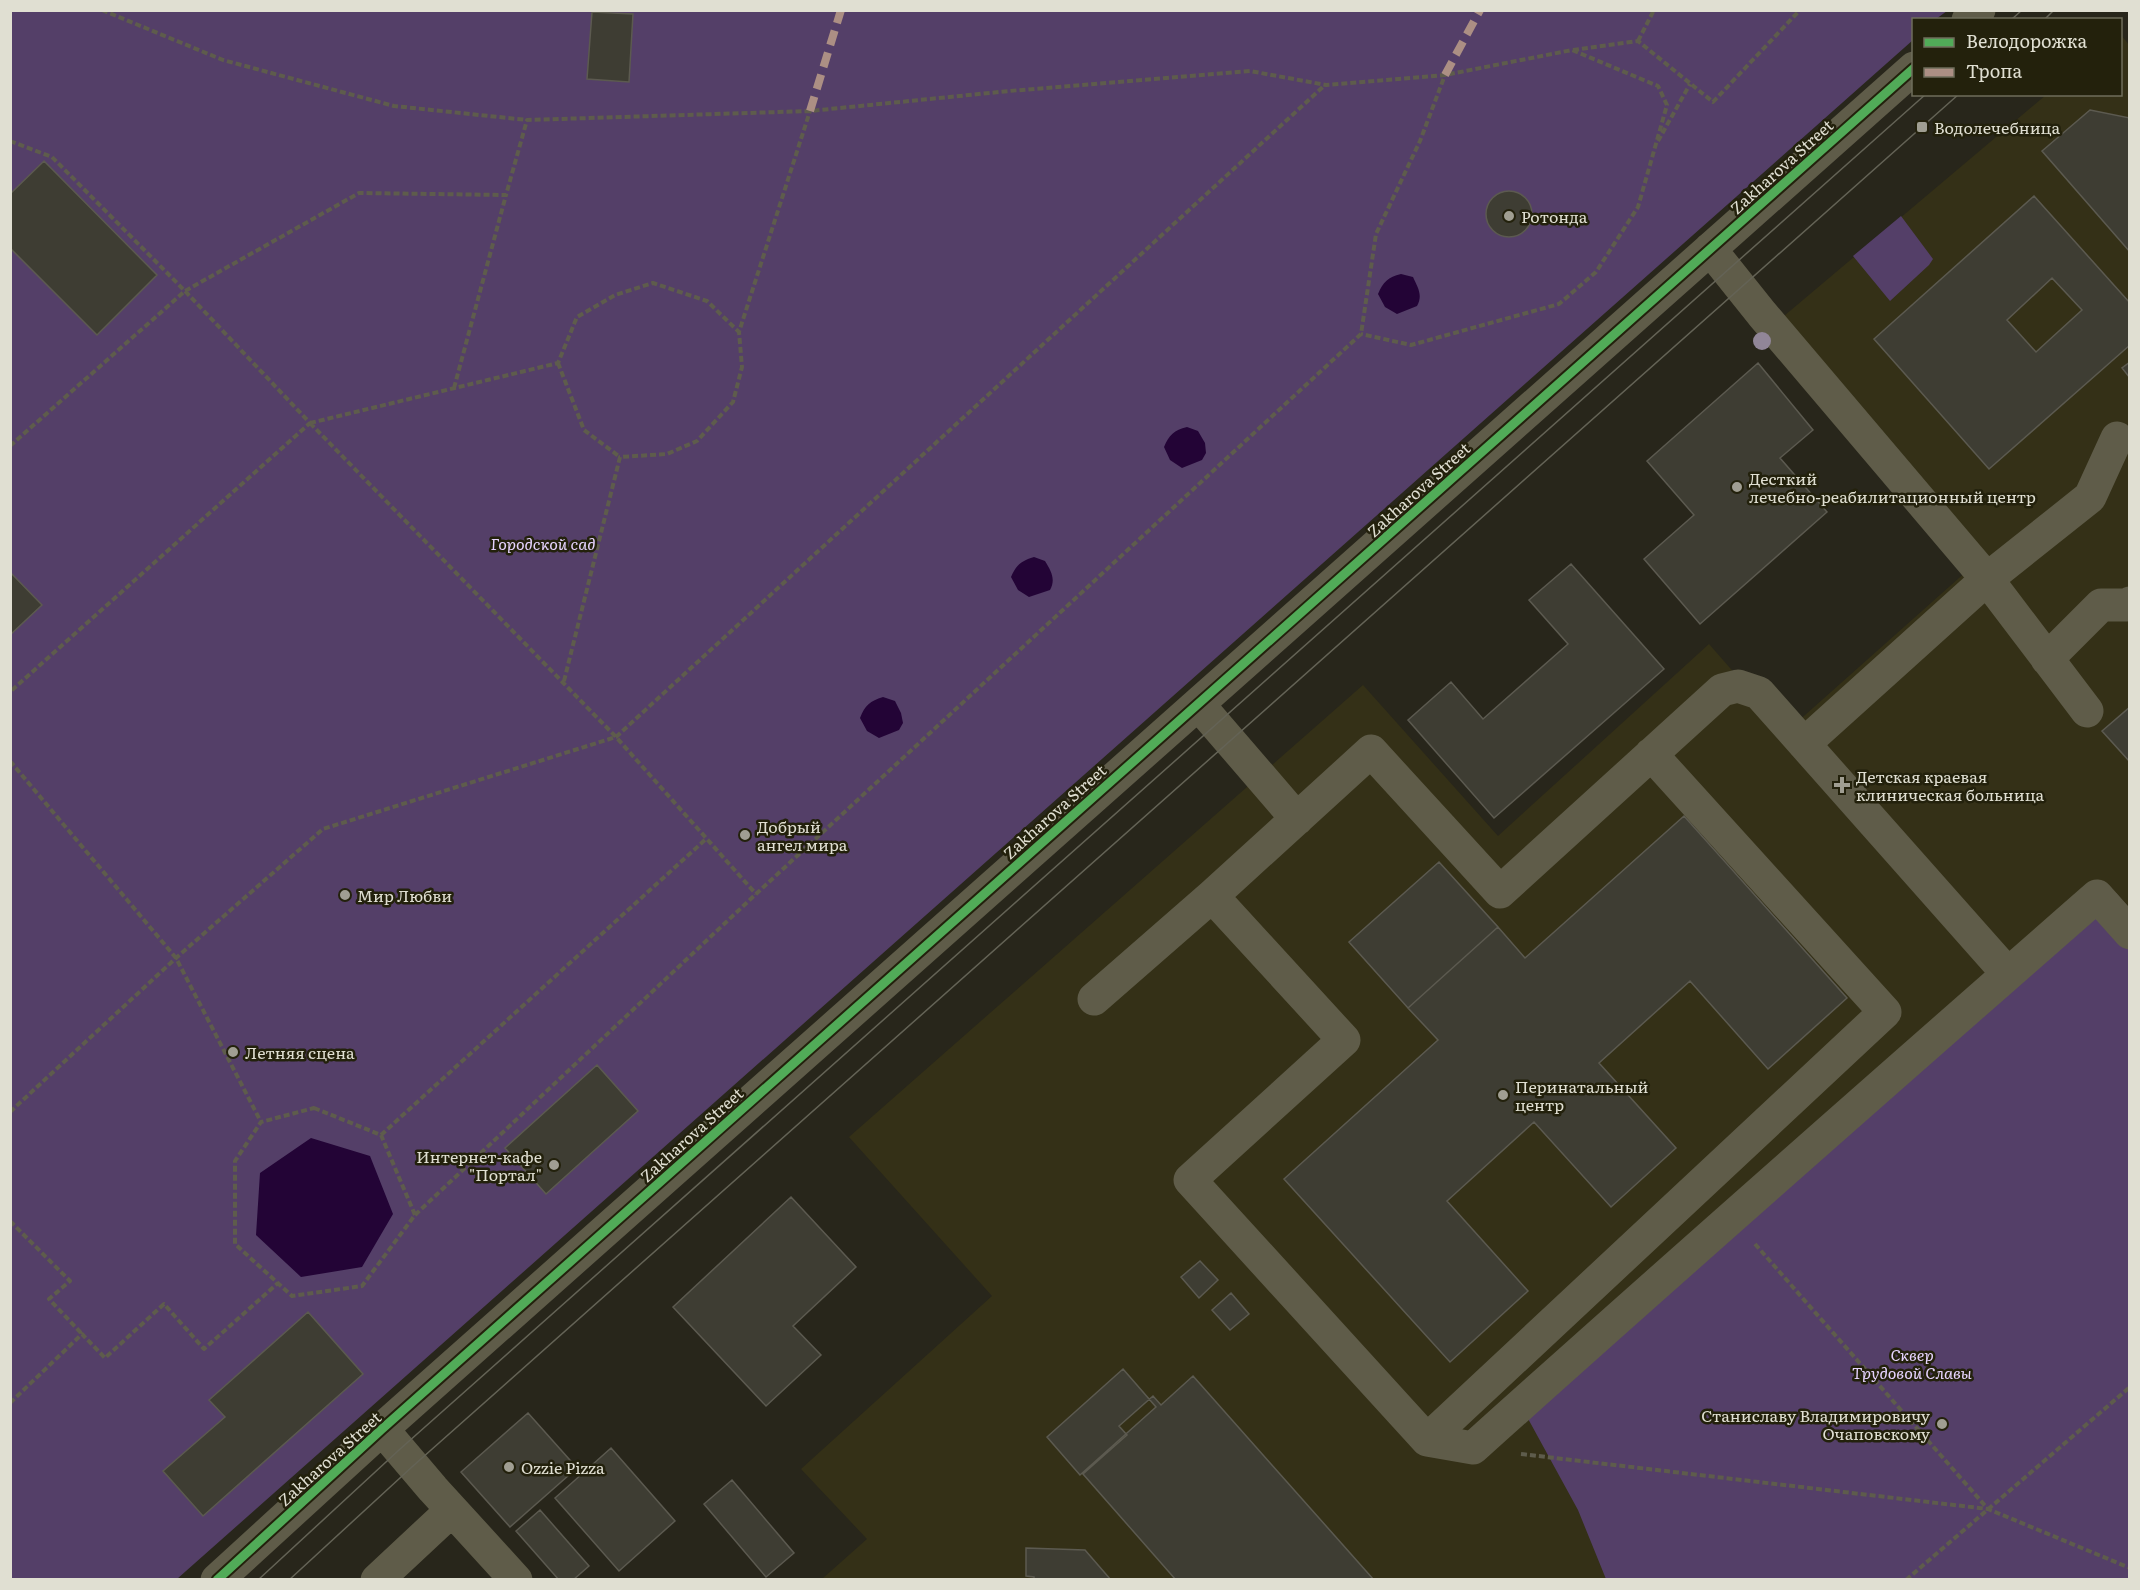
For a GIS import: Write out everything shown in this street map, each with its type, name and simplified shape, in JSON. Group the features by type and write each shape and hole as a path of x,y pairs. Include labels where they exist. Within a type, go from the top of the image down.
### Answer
{"street":[{"name":"Zakharova Street","path":"218,1580 382,1429 1912,70"},
{"path":"1710,249 1762,314 1987,579 2087,711"},
{"path":"1804,744 1987,579 2090,497 2117,438"},
{"path":"2047,659 2101,605 2129,605"},
{"path":"1094,999 1212,896 1371,751 1500,892 1722,690 1738,686 1759,693 2008,974"},
{"path":"1198,704 1297,819"},
{"path":"1427,1440 1885,1012 1651,754"},
{"path":"1212,896 1344,1040 1190,1180 1427,1440 1473,1448 1731,1216 2097,896 2130,933"},
{"path":"382,1429 516,1580"},
{"path":"377,1580 452,1510"}],"path":[{"path":"102,10 223,60 394,106 527,120 810,111 998,92 1250,71 1326,85 1445,75 1572,50 1638,41 1713,102 1800,10"},
{"path":"1638,41 1654,10"},
{"path":"1361,334 1411,345 1559,304 1596,272 1638,207 1667,105 1658,86 1572,50"},
{"path":"415,1215 381,1135 314,1108 261,1122 235,1161 235,1244 292,1296 362,1286 415,1215 756,894 1361,334 1376,234 1420,141 1445,75"},
{"path":"1655,147 1690,84"},
{"path":"10,1112 176,958 323,829 616,736 1326,85"},
{"path":"739,332 707,301 653,283 615,295 577,316 558,363 584,430 620,457 667,454 697,441 733,402 742,367 739,332 810,111"},
{"path":"454,388 527,120"},
{"path":"10,141 52,157 186,291 310,423 616,736 756,894"},
{"path":"10,446 186,291 359,193 506,195"},
{"path":"10,692 310,423 558,363"},
{"path":"564,682 620,457"},
{"path":"10,761 176,958 261,1122"},
{"path":"381,1135 706,838"},
{"path":"1731,1216 1988,1509"},
{"path":"10,1221 70,1281 50,1299 105,1358 164,1304 204,1349 278,1282"},
{"path":"10,1403 82,1334"},
{"path":"1906,1580 2130,1387"},
{"path":"1473,1448 1988,1509 2130,1568"}],"shaded area":[{"name":"Детская краевая клиническая больница","path":"2122,36 2130,46 2129,1579 822,1579 867,1539 801,1469 992,1296 849,1137 1363,685 1498,836 1709,644 1786,732 1986,554 1784,316 2045,96 2122,96"},
{"path":"1401,274 1413,277 1420,298 1417,306 1397,314 1385,307 1378,294 1386,281"},
{"path":"1187,427 1198,431 1205,443 1206,453 1202,460 1182,468 1170,460 1164,447 1172,434"},
{"path":"1034,557 1045,561 1053,582 1050,590 1029,597 1018,590 1011,577 1020,564"},
{"path":"883,697 895,701 903,723 899,730 879,738 867,731 860,718 868,704"},
{"path":"311,1138 370,1156 393,1214 362,1267 301,1277 256,1235 260,1173"}],"green space":[{"name":"Городской сад","path":"11,11 1947,11 1937,18 1912,18 1912,41 177,1579 11,1580"},
{"path":"1901,216 1933,259 1890,301 1853,256"},
{"name":"Сквер Трудовой Славы","path":"2116,893 2130,909 2129,1579 1606,1579 1578,1510 1526,1415"}],"building":[{"path":"592,12 633,14 629,82 587,79"},
{"path":"2090,110 2130,118 2130,252 2042,151"},
{"path":"44,161 157,275 97,335 10,248 10,194"},
{"name":"Ротонда","path":"1509,191 1525,198 1532,214 1525,230 1509,237 1493,230 1486,214 1493,198"},
{"path":"2034,196 2130,303 2130,345 1989,469 1874,339","holes":["2052,278 2082,310 2036,352 2007,320"]},
{"path":"2130,362 2130,378 2122,368"},
{"name":"Десткий лечебно-реабилитационный центр","path":"1758,363 1813,430 1780,458 1827,512 1700,624 1644,559 1694,515 1647,461"},
{"path":"1571,564 1664,669 1494,818 1408,720 1451,682 1483,719 1568,644 1529,600"},
{"path":"10,572 42,605 10,635"},
{"path":"2130,707 2130,762 2102,731"},
{"name":"Перинатальный центр","path":"1684,816 1847,998 1768,1069 1690,981 1599,1063 1676,1148 1611,1207 1534,1122 1447,1201 1528,1291 1450,1362 1284,1179 1438,1040 1408,1008 1498,927 1525,958"},
{"path":"1439,862 1498,927 1408,1008 1349,942"},
{"path":"597,1065 638,1111 546,1194 505,1148"},
{"path":"791,1197 856,1267 793,1326 821,1355 766,1406 673,1307"},
{"path":"1200,1261 1218,1280 1199,1298 1181,1277"},
{"path":"1231,1293 1249,1314 1230,1330 1212,1310"},
{"path":"308,1312 363,1374 203,1516 163,1471 225,1417 209,1400"},
{"path":"1123,1369 1156,1407 1080,1475 1047,1437"},
{"path":"1193,1376 1374,1580 1176,1580 1083,1474 1127,1435 1119,1426 1153,1396 1161,1405"},
{"path":"528,1413 577,1468 510,1527 461,1472"},
{"path":"611,1448 675,1521 619,1571 555,1498"},
{"path":"732,1480 794,1553 766,1577 704,1504"},
{"path":"540,1510 589,1566 573,1580 559,1580 516,1531"},
{"path":"1026,1548 1085,1550 1111,1580 1034,1580 1034,1577 1026,1576"}],"tram line":[{"path":"2013,18 2022,10"},
{"path":"2046,18 2054,10"},
{"path":"258,1580 399,1450 1924,96"},
{"path":"289,1580 413,1466 1957,96"}],"marked path":[{"path":"810,111 841,10"},
{"path":"1445,75 1480,10"}],"cycle path":[{"path":"217,1580 382,1429 1912,70"}],"place":[{"name":"Водолечебница","path":"1922,127"},
{"name":"Ротонда","path":"1509,216"},
{"name":"Десткий лечебно-реабилитационный центр","path":"1737,487"},
{"name":"Детская краевая клиническая больница","path":"1842,785"},
{"name":"Добрый ангел мира","path":"745,835"},
{"name":"Мир Любви","path":"345,895"},
{"name":"Летняя сцена","path":"233,1052"},
{"name":"Перинатальный центр","path":"1503,1095"},
{"name":"Интернет-кафе \"Портал\"","path":"554,1165"},
{"name":"Станиславу Владимировичу Очаповскому","path":"1942,1424"},
{"name":"Ozzie Pizza","path":"509,1467"}]}
